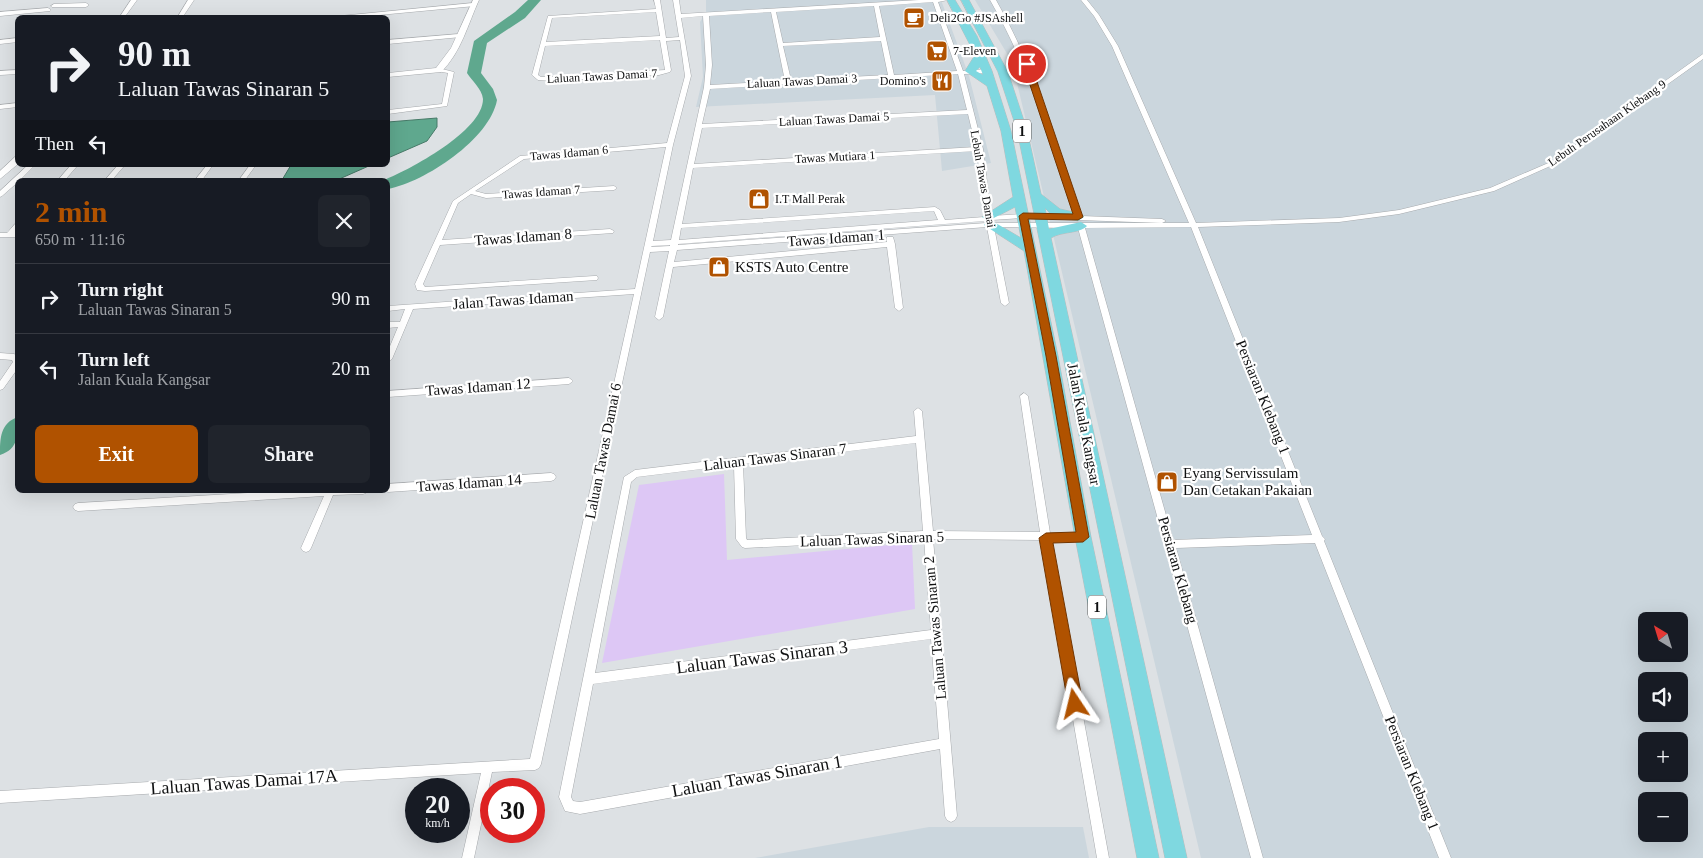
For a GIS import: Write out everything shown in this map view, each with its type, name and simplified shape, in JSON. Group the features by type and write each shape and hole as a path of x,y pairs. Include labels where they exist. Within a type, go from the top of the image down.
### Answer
{"highway":[{"name":"Jalan Kuala Kangsar","path":"951,0 987,71 1006,131 1030,249 1083,537 1148,858"},
{"name":"Jalan Kuala Kangsar","path":"965,0 995,54 1008,84 1022,130 1176,858"},
{"path":"987,71 994,66 992,57 995,54"},
{"path":"965,71 975,67 980,56"},
{"path":"965,71 992,85"},
{"path":"987,71 996,74 1008,84"},
{"path":"1037,196 1056,212 1080,221"},
{"path":"1020,198 989,221 1030,249"},
{"path":"1043,225 1055,230 1080,221"}],"street":[{"path":"42,15 62,0"},
{"path":"123,15 134,0"},
{"path":"181,15 191,0 198,0"},
{"path":"658,0 668,70 665,72"},
{"name":"Laluan Tawas Damai 6","path":"488,766 532,766 537,761 670,145 688,76 676,0"},
{"name":"Lebuh Tawas Damai","path":"935,0 965,71 970,112 980,149 989,221 1005,302"},
{"path":"680,16 945,0"},
{"name":"Persiaran Klebang","path":"993,0 1017,41 1033,79 1080,221 1257,858"},
{"name":"Persiaran Klebang 1","path":"1084,0 1096,15 1115,46 1193,224 1320,539 1445,858"},
{"path":"352,15 474,3"},
{"path":"438,70 444,65 452,52 474,3"},
{"path":"54,6 86,5"},
{"path":"876,5 891,76"},
{"path":"0,14 48,10"},
{"path":"659,10 552,16 548,18 543,44 683,38"},
{"path":"773,11 788,82"},
{"path":"659,318 706,86 709,65 706,15"},
{"path":"390,42 459,36"},
{"path":"10,41 15,37"},
{"path":"780,45 883,39"},
{"path":"0,42 15,40"},
{"name":"Laluan Tawas Damai 7","path":"543,44 535,73 540,79 665,72"},
{"name":"Lebuh Perusahaan Klebang 9","path":"1024,220 1043,225 1080,221 1146,226 1360,218 1399,212 1492,190 1555,162 1703,56"},
{"path":"390,75 438,70 451,72 445,105 390,112"},
{"name":"Laluan Tawas Damai 3","path":"706,86 987,71"},
{"path":"0,73 15,72"},
{"path":"0,107 15,105"},
{"name":"Laluan Tawas Damai 5","path":"699,126 970,112"},
{"name":"Tawas Idaman 6","path":"594,278 420,288 419,284 453,205 469,192 527,156 670,145"},
{"name":"Tawas Mutiara 1","path":"691,166 980,149"},
{"path":"0,176 15,162"},
{"path":"19,178 30,167"},
{"path":"63,178 73,167"},
{"path":"110,178 120,167"},
{"path":"200,178 208,167"},
{"path":"243,178 252,167"},
{"path":"0,196 15,181"},
{"name":"Tawas Idaman 7","path":"469,192 486,196 614,188"},
{"path":"678,226 935,209 942,222"},
{"path":"825,216 827,234"},
{"name":"Tawas Idaman 1","path":"648,247 827,234 942,222 1024,220"},
{"name":"Tawas Idaman 1","path":"827,234 889,234 989,221"},
{"path":"9,235 15,229"},
{"name":"Tawas Idaman 8","path":"436,243 610,231"},
{"path":"0,234 15,235"},
{"path":"889,234 899,308"},
{"path":"670,265 891,244"},
{"name":"Jalan Tawas Idaman","path":"390,308 638,291"},
{"path":"390,354 410,307"},
{"path":"390,325 403,324"},
{"path":"0,356 15,359"},
{"path":"0,387 15,365"},
{"name":"Tawas Idaman 12","path":"390,394 570,381"},
{"path":"1024,396 1046,538 1103,858"},
{"name":"Laluan Tawas Sinaran 2","path":"918,411 951,816"},
{"name":"Laluan Tawas Sinaran 7","path":"589,679 627,480 630,476 920,439"},
{"name":"Laluan Tawas Sinaran 5","path":"738,462 741,539 746,544 928,535 1083,537"},
{"name":"Tawas Idaman 14","path":"390,488 550,477"},
{"path":"78,507 299,493"},
{"path":"306,548 330,493"},
{"path":"1170,544 1320,539"},
{"name":"Laluan Tawas Sinaran 3","path":"589,679 936,634"},
{"name":"Laluan Tawas Sinaran 1","path":"589,679 565,797 569,807 590,806 945,743"},
{"path":"468,858 488,766"},
{"name":"Laluan Tawas Damai 17A","path":"0,797 488,766"}],"shaded area":[{"path":"706,0 941,0 969,76 991,163 942,171 935,95 696,107 703,77 700,22 706,12"},
{"path":"975,0 1703,0 1703,858 1201,858 1012,62"},
{"path":"437,118 437,127 427,141 390,157 390,122"},
{"path":"290,167 366,167 342,178 283,178"},
{"path":"724,474 727,560 912,543 915,609 602,663 639,485"},
{"path":"929,827 1083,827 1089,858 755,858"}],"waterway":[{"path":"390,183 426,168 437,161 460,142 477,124 489,107 490,100 486,89 474,73 481,41 520,15 535,0"},
{"path":"0,447 15,429"}],"place":[{"name":"Deli2Go #JSAshell","path":"914,18"},
{"name":"7-Eleven","path":"937,51"},
{"name":"Domino's","path":"942,81"},
{"name":"I.T Mall Perak","path":"759,199"},
{"name":"KSTS Auto Centre","path":"719,267"},
{"name":"Eyang Servissulam Dan Cetakan Pakaian","path":"1167,482"}],"route":[{"path":"1027,64 1078,217 1023,216 1051,356 1083,537 1046,538 1075,704"}]}
